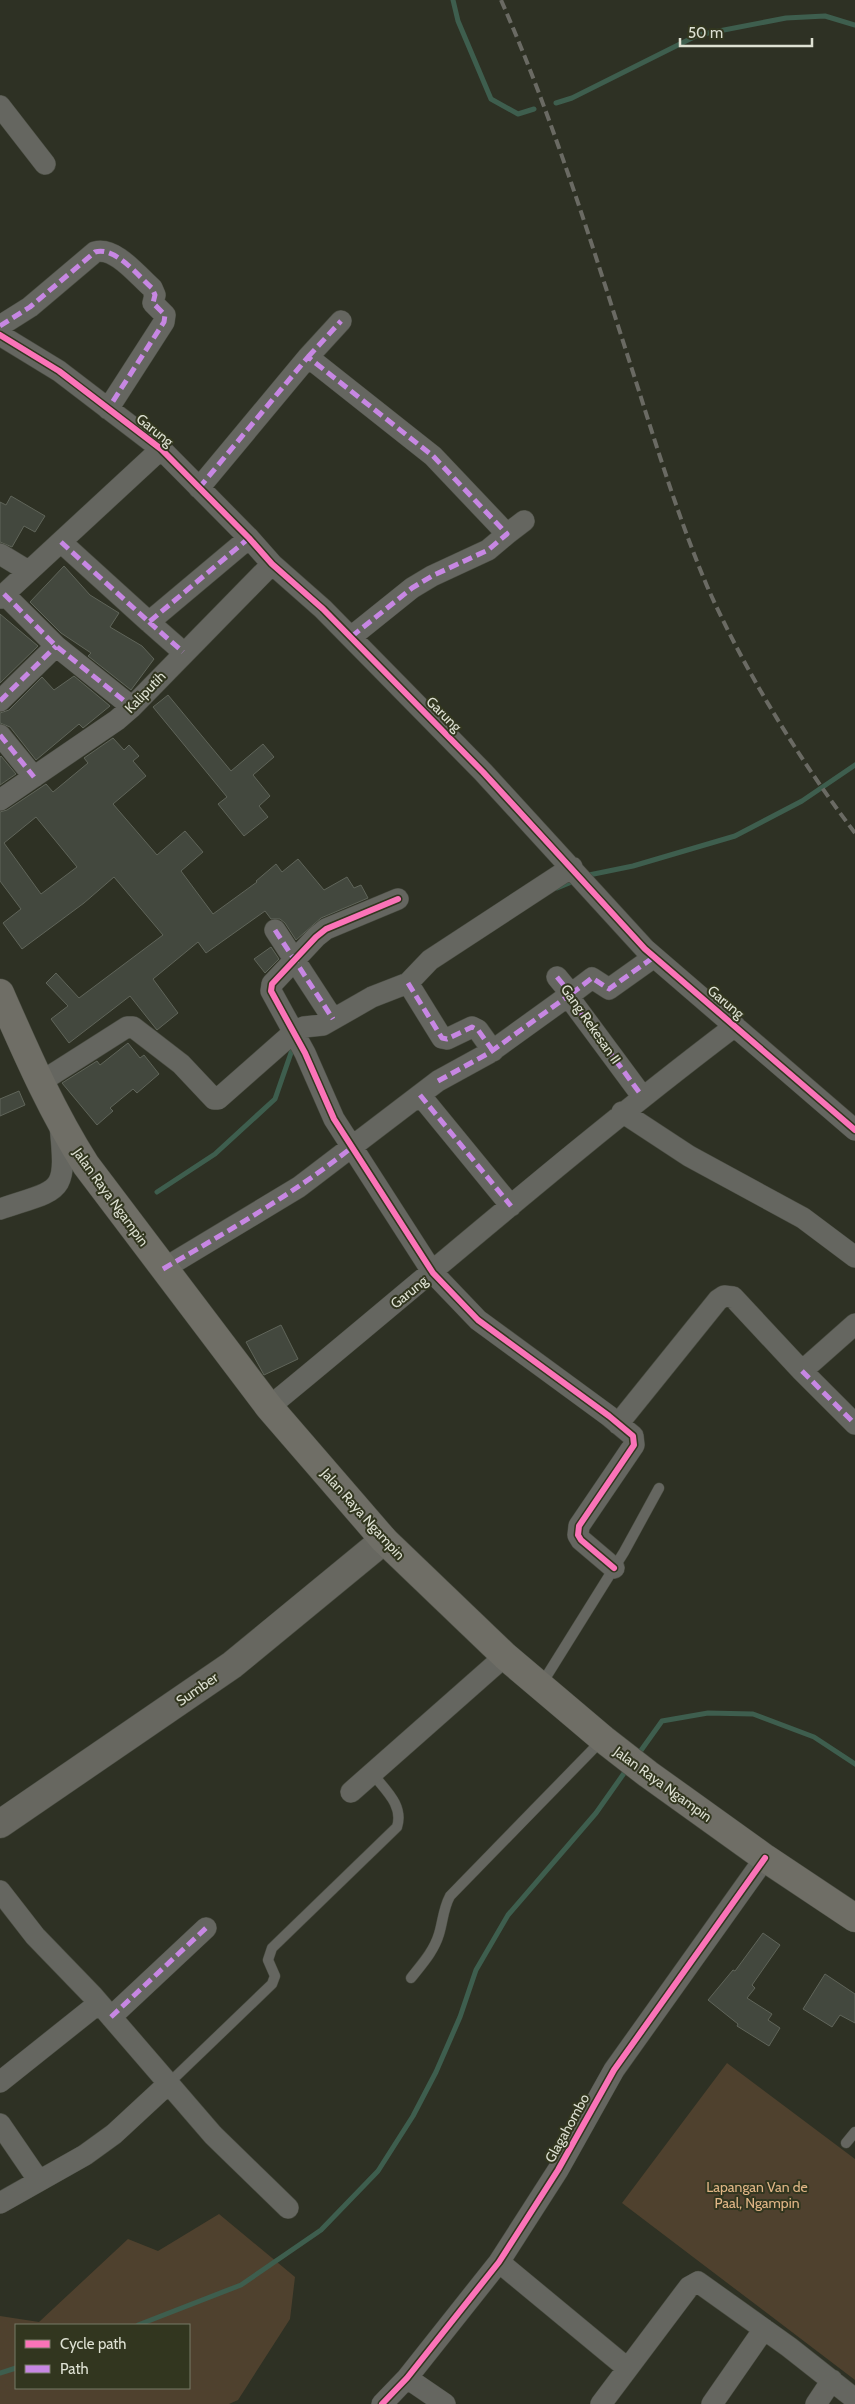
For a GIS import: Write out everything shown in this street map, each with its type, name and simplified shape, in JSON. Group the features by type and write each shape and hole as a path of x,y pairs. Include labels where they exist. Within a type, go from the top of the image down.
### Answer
{"main road":[{"name":"Jalan Raya Ngampin","path":"0,993 39,1083 60,1125 86,1165 162,1269 269,1407 384,1540 505,1656 612,1746 765,1858 855,1918"}],"street":[{"path":"0,106 45,164"},
{"path":"0,326 30,307 95,252 103,250 112,253 152,288 154,295 153,303 165,316 164,322 108,409"},
{"path":"199,488 308,357 342,321"},
{"name":"Garung","path":"0,335 59,370 161,449 249,538 272,564 323,609 484,772 654,957 855,1130"},
{"path":"308,357 433,456 507,534"},
{"path":"132,707 56,646 2,596 161,449"},
{"path":"351,637 412,588 432,576 488,550 524,521"},
{"path":"149,622 249,538"},
{"path":"60,542 183,652"},
{"path":"0,554 28,571"},
{"name":"Kaliputih","path":"0,800 34,778 132,707 183,652 217,621 272,564"},
{"path":"0,701 56,646"},
{"path":"0,736 34,778"},
{"path":"39,1083 127,1027 133,1027 181,1064 214,1099 218,1099 294,1032 304,1027 322,1025 372,997 411,988 430,960 572,867"},
{"path":"398,899 326,930 316,937 296,961 272,984 271,990 305,1053 334,1119 433,1272 478,1320 633,1436 634,1445 578,1526 578,1535 581,1540 614,1568"},
{"path":"275,930 332,1018"},
{"path":"162,1269 271,1206 320,1173 438,1082 493,1050 592,978 609,989 654,957"},
{"name":"Gang Rekesan II","path":"557,977 642,1096"},
{"path":"411,988 442,1038 447,1039 472,1027 478,1030 493,1050"},
{"name":"Garung","path":"269,1407 512,1206 622,1112 735,1026"},
{"path":"420,1095 512,1206"},
{"path":"622,1112 689,1156 803,1218 855,1257"},
{"path":"0,1209 52,1191 60,1182 64,1163 60,1125"},
{"path":"618,1424 718,1300 724,1296 733,1297 802,1372 855,1424"},
{"path":"802,1372 855,1324"},
{"name":"Sumber","path":"0,1824 232,1665 384,1540"},
{"path":"351,1792 505,1656"},
{"name":"Glagahombo","path":"382,2404 407,2378 499,2262 558,2170 614,2070 765,1858"},
{"path":"0,1891 35,1936 105,2010 213,2135 288,2208"},
{"path":"0,2082 105,2010 206,1928"},
{"path":"0,2203 85,2155 114,2134 168,2084"},
{"path":"0,2124 39,2181"},
{"path":"499,2262 627,2368"},
{"path":"601,2404 689,2287 695,2283 702,2283 855,2399"},
{"path":"712,2404 764,2329"},
{"path":"407,2378 445,2404"},
{"path":"816,2404 832,2380"}],"lane":[{"path":"540,1686 614,1568 659,1488"},
{"path":"411,1978 432,1952 439,1934 445,1905 450,1896 612,1746"},
{"path":"168,2084 272,1984 275,1976 268,1960 272,1948 397,1827 400,1816 399,1807 372,1773"},
{"path":"846,2143 855,2132"}],"green space":[{"name":"Lapangan Van de Paal, Ngampin","path":"727,2063 855,2159 855,2380 622,2203"},
{"path":"219,2214 295,2277 290,2319 238,2400 229,2404 0,2404 0,2316 39,2322 128,2239 158,2251"}],"building":[{"path":"11,496 45,516 35,532 24,526 12,547 0,542 0,502 6,505"},
{"path":"64,566 90,595 119,613 110,627 142,646 154,659 131,690 88,656 91,653 61,633 30,602"},
{"path":"0,614 38,646 0,683"},
{"path":"74,676 110,706 83,728 79,724 36,760 10,727 0,723 0,713 9,710 42,677 54,690"},
{"path":"168,695 231,771 263,744 274,757 253,775 270,796 259,806 268,817 244,836 218,804 227,797 153,707"},
{"path":"113,738 124,750 129,745 139,756 133,761 146,776 113,804 157,855 185,831 203,852 181,871 213,914 257,882 276,864 282,872 298,859 324,890 347,877 354,888 361,885 368,898 321,918 296,940 285,923 280,919 271,919 265,911 206,953 198,942 153,979 178,1013 157,1030 130,996 69,1043 51,1019 68,1006 46,983 56,973 79,998 163,935 114,877 84,903 22,949 3,923 21,909 0,881 0,812 7,810 46,784 53,792 88,763 84,758","holes":["36,817 77,867 41,894 4,843"]},
{"path":"0,757 16,774 0,785"},
{"path":"271,947 279,959 265,973 254,959"},
{"path":"128,1043 140,1058 144,1055 159,1074 137,1093 133,1089 110,1108 113,1111 97,1125 62,1083 97,1061 100,1065"},
{"path":"19,1091 25,1105 0,1116 0,1099"},
{"path":"281,1325 298,1359 264,1375 246,1342"},
{"path":"763,1933 780,1945 752,1985 755,1988 747,1998 772,2014 768,2020 780,2028 769,2046 737,2026 738,2024 708,2000 733,1970 735,1971"},
{"path":"825,1974 855,1994 855,2023 840,2015 832,2027 803,2009"}],"waterway":[{"path":"453,0 458,21 491,99 518,114 534,109"},
{"path":"556,103 572,98 698,35 786,18 825,16 855,25"},
{"path":"584,876 633,866 735,836 802,801 855,765"},
{"path":"557,888 574,881"},
{"path":"157,1192 215,1154 275,1099 292,1050 296,1047"},
{"path":"637,1756 662,1721 708,1713 753,1714 814,1737 855,1764"},
{"path":"141,2324 241,2285 321,2230 378,2171 413,2116 436,2072 460,2017 476,1970 508,1915 596,1813 627,1769"},
{"path":"0,2373 15,2368"}],"railway":[{"path":"501,0 540,95 557,143 591,241 670,488 707,586 738,650 774,714 814,776 855,833"}],"marked path":[{"path":"0,326 30,307 95,252 103,251 110,253 126,263 152,288 155,295 153,303 165,315 164,322 108,409"},
{"path":"308,357 341,321"},
{"path":"199,488 308,357 433,456 507,534 488,550 432,576 412,588 351,637"},
{"path":"61,542 149,622 249,538"},
{"path":"4,594 56,646 132,707"},
{"path":"149,622 183,652"},
{"path":"0,701 56,646"},
{"path":"0,735 34,777"},
{"path":"275,930 333,1019"},
{"path":"571,994 592,978 609,989 654,957"},
{"path":"557,977 571,994 568,996 642,1096"},
{"path":"408,983 442,1038 447,1039 472,1027 478,1030 493,1051"},
{"path":"438,1081 489,1053 568,996"},
{"path":"420,1095 511,1206"},
{"path":"163,1269 283,1197 351,1148"},
{"path":"802,1371 855,1424"},
{"path":"111,2017 206,1928"}],"cycle path":[{"path":"0,335 59,371 161,449 249,538 272,564 323,609 483,772 645,949 855,1130"},
{"path":"398,899 326,929 316,937 272,984 271,991 305,1053 334,1119 433,1273 478,1320 609,1416 633,1436 634,1445 579,1526 578,1535 581,1540 614,1568"},
{"path":"382,2404 407,2378 499,2262 558,2170 614,2070 765,1858"}]}
